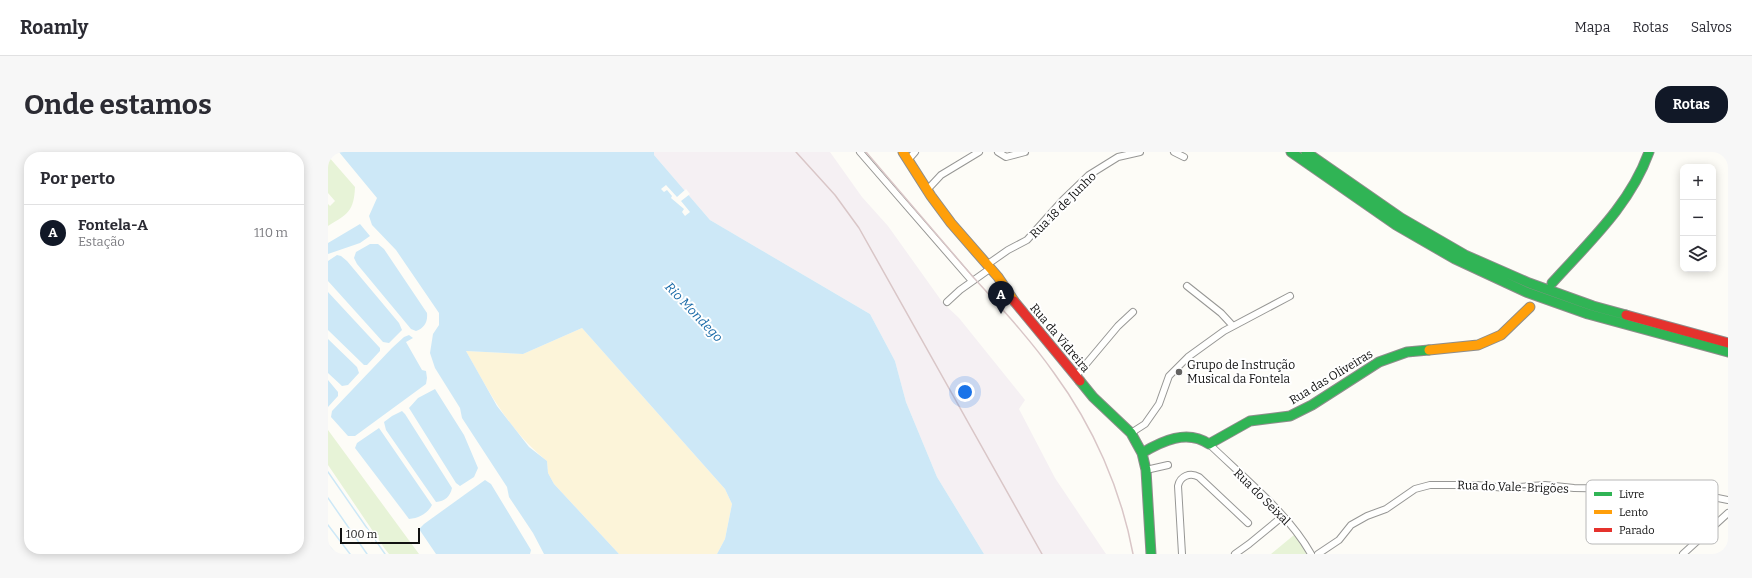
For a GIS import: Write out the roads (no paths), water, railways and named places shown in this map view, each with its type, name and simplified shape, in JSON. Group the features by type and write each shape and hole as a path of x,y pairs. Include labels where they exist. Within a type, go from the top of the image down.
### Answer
{"main road":[{"path":"1291,152 1396,225 1455,259 1526,292 1588,314 1728,352"},
{"path":"1306,152 1401,218 1472,258 1529,283 1592,306 1728,343"},
{"path":"1552,283 1614,215 1646,164 1649,152"},
{"name":"Rua da Vidreira","path":"906,156 927,190 951,223 989,266 1014,301 1093,397 1131,433 1142,453 1146,470 1151,554"},
{"name":"Rua das Oliveiras","path":"1209,444 1238,426 1250,421 1290,416 1312,405 1378,362 1407,352 1478,345 1501,335 1530,307"},
{"path":"1142,453 1157,444 1182,437 1198,438 1209,444"}],"street":[{"path":"860,152 972,281"},
{"path":"906,156 915,152"},
{"path":"927,190 941,175 979,152"},
{"path":"998,152 1006,157 1025,152"},
{"name":"Rua 18 de Junho","path":"947,302 1008,250 1027,240 1062,201 1089,175 1118,157 1140,152"},
{"path":"1174,152 1184,157"},
{"path":"1187,286 1221,313 1233,326"},
{"path":"1131,433 1145,424 1159,404 1162,392 1174,370 1188,357 1208,341 1233,326 1290,296"},
{"path":"1076,376 1118,326 1133,312"},
{"name":"Rua do Seixal","path":"1209,444 1283,516 1303,540 1311,554"},
{"path":"1146,470 1168,465"},
{"path":"1182,554 1178,486 1180,481 1185,476 1192,474 1199,477 1248,523"},
{"name":"Rua do Vale-Brigões","path":"1318,554 1339,540 1351,525 1367,516 1386,509 1415,488 1430,485 1478,485 1505,488 1545,485 1586,488"},
{"name":"Rua do Vale-Brigões","path":"1718,498 1728,500"},
{"path":"1718,522 1728,513"},
{"path":"1234,554 1249,544 1283,516"},
{"path":"1683,554 1694,544"}],"water":[{"name":"Rio Mondego","path":"339,152 654,152 654,155 710,220 870,314 895,361 906,402 937,477 984,554 717,554 725,539 732,504 725,489 582,328 523,354 466,351 497,406 529,447 547,461 548,473 554,484 619,554 544,554 533,533 509,497 507,487 462,418 460,408 435,368 430,353 433,334 439,325 439,313 396,250 372,225 369,216 377,198"},
{"path":"360,224 370,236 360,243 328,254 328,243"},
{"path":"370,244 378,244 384,249 427,313 426,322 419,330 416,331 411,329 357,264 354,258 356,252"},
{"path":"337,255 341,256 347,261 399,323 402,330 389,343 383,342 328,281 328,261"},
{"path":"328,292 380,348 380,351 367,365 364,365 328,330"},
{"path":"409,335 413,338 406,342 422,370 426,371 426,384 355,436 348,436 331,417 332,411 392,348 404,337"},
{"path":"328,339 357,367 359,373 348,385 342,386 328,373"},
{"path":"328,380 338,392 338,396 328,407"},
{"path":"435,389 464,435 478,468 474,477 460,486 456,483 409,408 418,398"},
{"path":"402,411 452,488 447,498 442,501 436,502 386,430 384,422"},
{"path":"379,428 432,505 428,511 419,517 409,519 355,448 357,443"},
{"path":"485,480 491,484 531,550 530,554 436,554 419,529"}],"waterway":[{"path":"328,472 385,554"},
{"path":"328,498 367,554"},
{"path":"328,525 350,554"},
{"path":"328,545 336,554"}],"railway":[{"path":"796,152 835,195 859,228 1042,554"},
{"path":"866,152 1026,336 1068,393 1081,414 1104,459 1121,506 1133,554"}],"place":[{"name":"Fontela-A","path":"1001,314"},
{"name":"Grupo de Instrução Musical da Fontela","path":"1179,372"}]}
